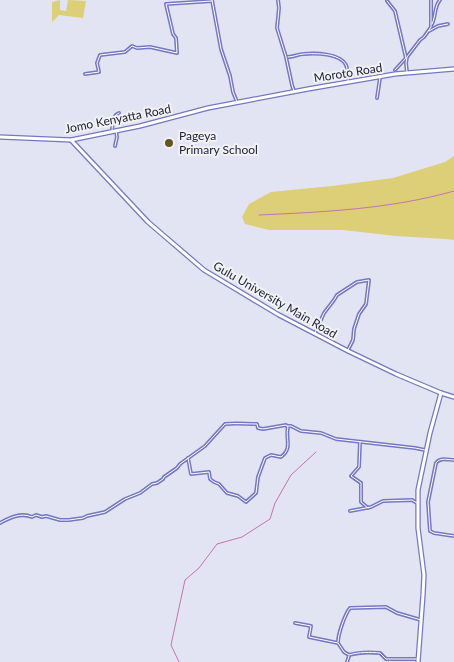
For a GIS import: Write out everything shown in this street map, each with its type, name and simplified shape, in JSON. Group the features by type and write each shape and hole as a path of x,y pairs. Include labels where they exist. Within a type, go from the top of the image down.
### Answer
{"street":[{"path":"86,74 99,72 97,63 100,55 125,52 132,46 137,48 150,47 177,53 176,38 173,34 166,4 212,0 221,49 237,102"},
{"path":"278,0 278,28 294,92"},
{"path":"431,0 431,24"},
{"path":"394,70 428,31 440,0"},
{"path":"387,1 395,11 406,58 407,73"},
{"path":"428,31 448,24"},
{"path":"286,57 303,54 328,54 337,58 346,66 348,82"},
{"name":"Moroto Road","path":"237,102 380,77 454,69"},
{"path":"377,98 380,77"},
{"name":"Jomo Kenyatta Road","path":"0,137 71,140 140,126 199,110 233,105 237,102"},
{"path":"115,146 117,137 112,120 119,113"},
{"name":"Gulu University Main Road","path":"71,140 148,222 204,270 235,290 314,334 396,374 454,397"},
{"path":"314,334 324,313 337,295 358,282 369,280 366,304 360,312 354,329 353,340 348,351"},
{"path":"421,620 397,613 386,607 350,608 343,621 338,643 344,652 349,655 360,652 376,653 388,659 418,660 421,620 424,576 418,528 418,490 441,393"},
{"path":"0,523 13,516 28,514 32,517 36,515 69,520 104,512 125,499 140,493 152,484 158,483 205,446 225,424 236,422 247,425 257,424 258,428 286,425 301,432 321,433 336,439 426,450"},
{"path":"188,458 191,474 209,472 212,481 220,484 227,493 238,496 246,502 256,493 258,478 265,458 271,455 281,457 285,455 289,444 288,427 286,425"},
{"path":"360,442 358,466 351,476 361,483 361,502 368,508"},
{"path":"454,460 442,459 436,463 428,506 430,531 454,536"},
{"path":"350,512 368,508 386,500 412,500 417,504"},
{"path":"294,623 310,626 309,637 338,643"},
{"path":"347,662 349,655"}],"shaded area":[{"path":"60,0 60,10 66,11 68,0 86,1 83,18 59,15 52,22 52,2"},
{"path":"454,156 454,240 343,230 269,230 245,224 242,217 249,204 271,192 393,178 445,162"}],"waterway":[{"path":"259,215 382,206 454,191"},
{"path":"179,662 171,645 185,580 199,568 217,544 242,537 270,519 275,503 291,475 316,452"}],"place":[{"name":"Pageya Primary School","path":"169,143"}]}
